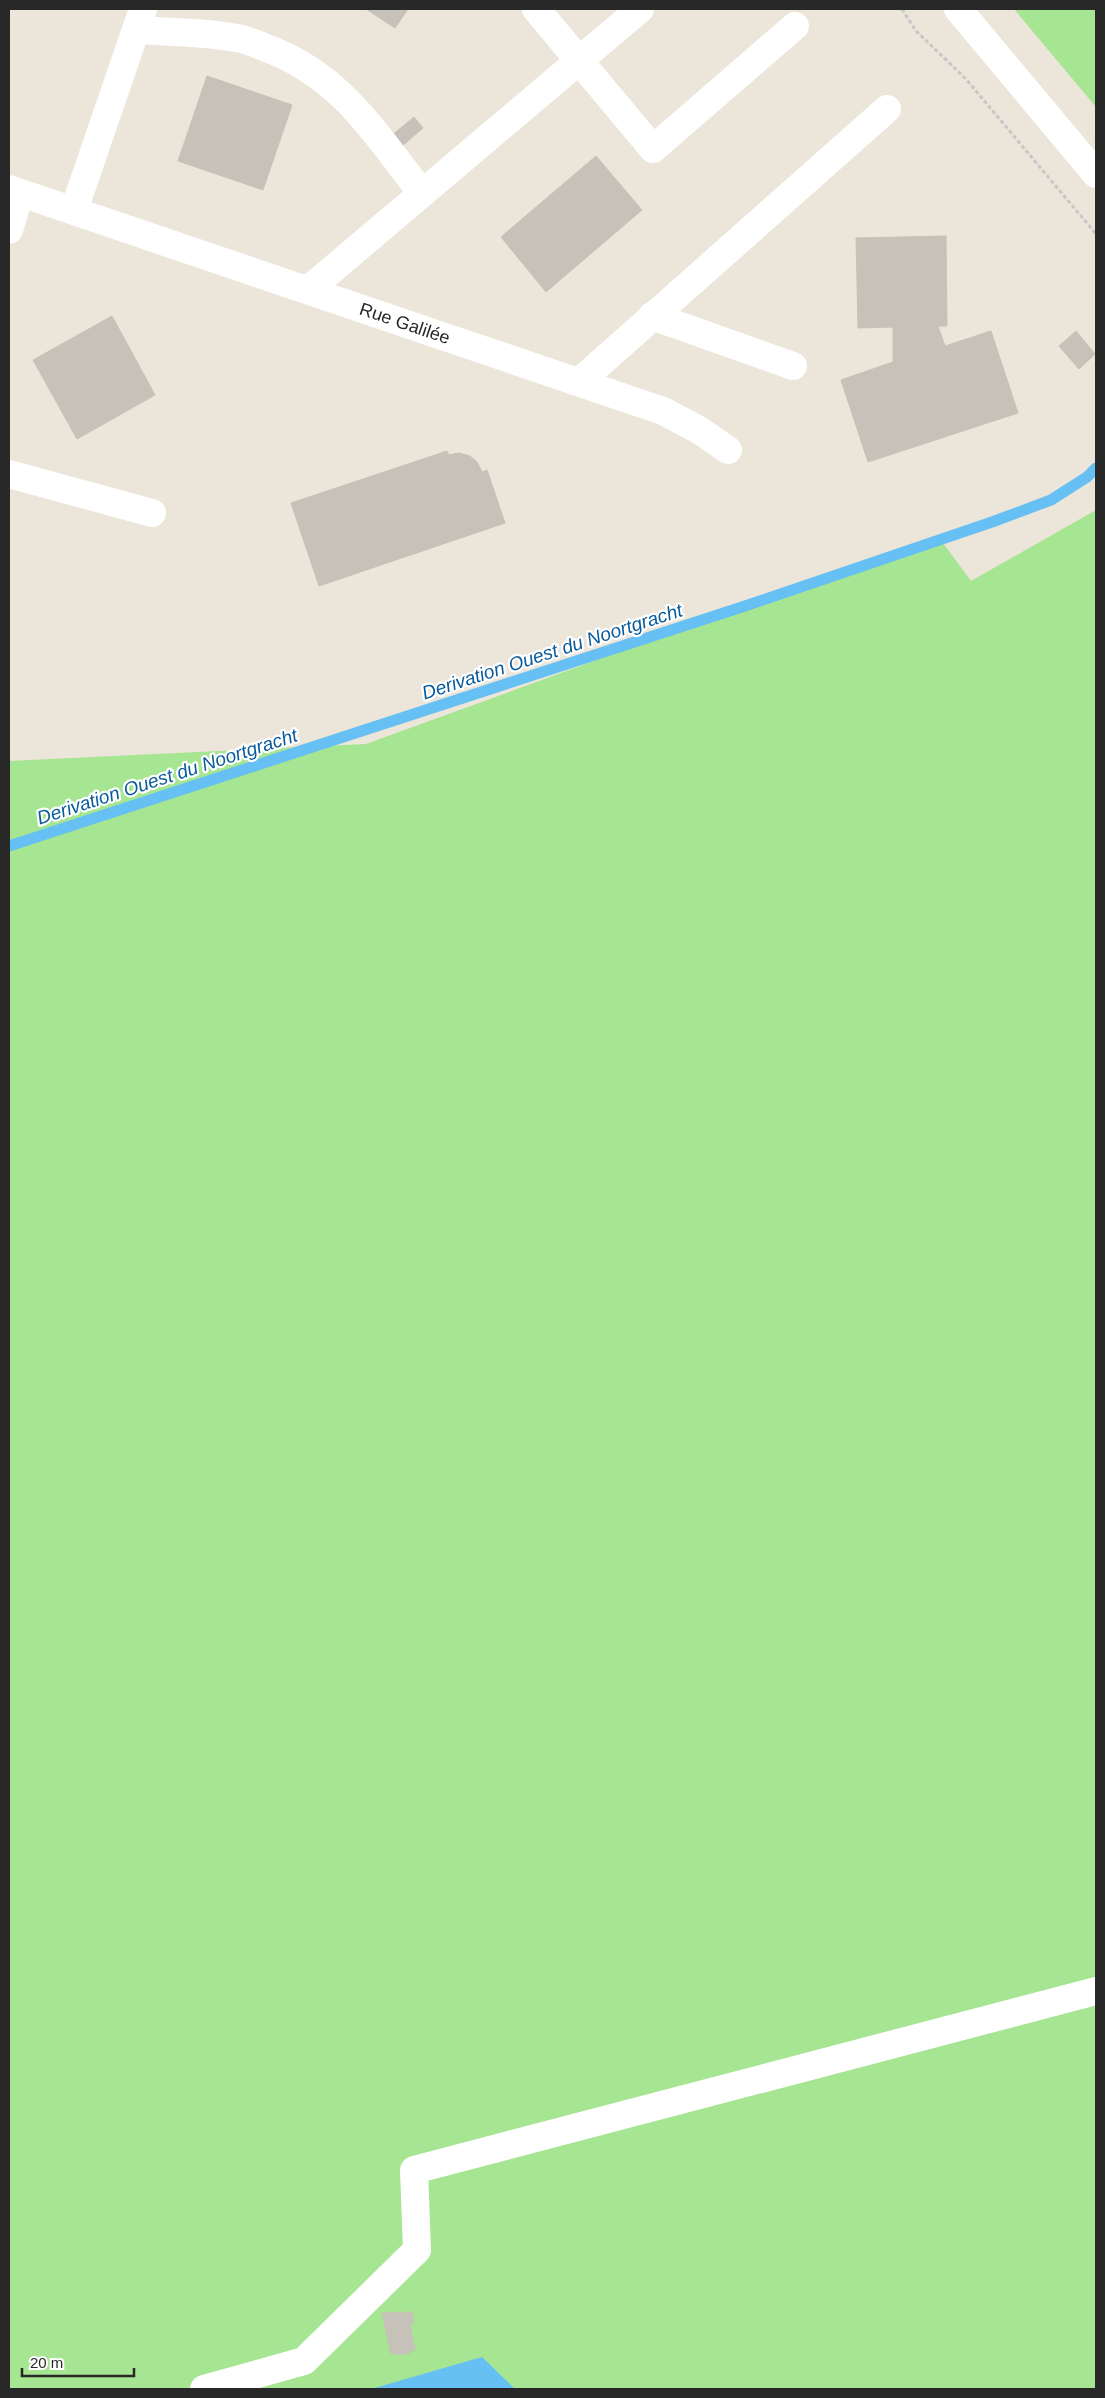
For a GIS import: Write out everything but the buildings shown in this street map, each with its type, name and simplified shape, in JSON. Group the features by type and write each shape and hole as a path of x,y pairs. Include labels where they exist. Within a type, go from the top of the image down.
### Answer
{"street":[{"path":"536,9 653,150 795,26"},
{"path":"308,290 640,9"},
{"path":"958,9 1096,174"},
{"path":"74,210 140,19 244,40 304,66 328,82 355,108 422,193"},
{"path":"579,382 887,108"},
{"path":"9,230 14,191"},
{"name":"Rue Galilée","path":"14,191 663,411 700,430 728,450"},
{"path":"652,316 793,366"},
{"path":"9,474 152,513"},
{"path":"204,2389 304,2361 417,2250 414,2170 1096,1992"}],"path":[{"path":"902,9 916,31 966,79 1096,234"}],"green space":[{"path":"1014,9 1096,9 1096,107"},
{"path":"1096,510 1096,2389 9,2389 9,761 366,744 938,536 971,581"}],"water":[{"path":"482,2357 515,2389 371,2389"}],"waterway":[{"name":"Derivation Ouest du Noortgracht","path":"9,846 745,606 992,522 1051,500 1087,477 1096,468"}]}
